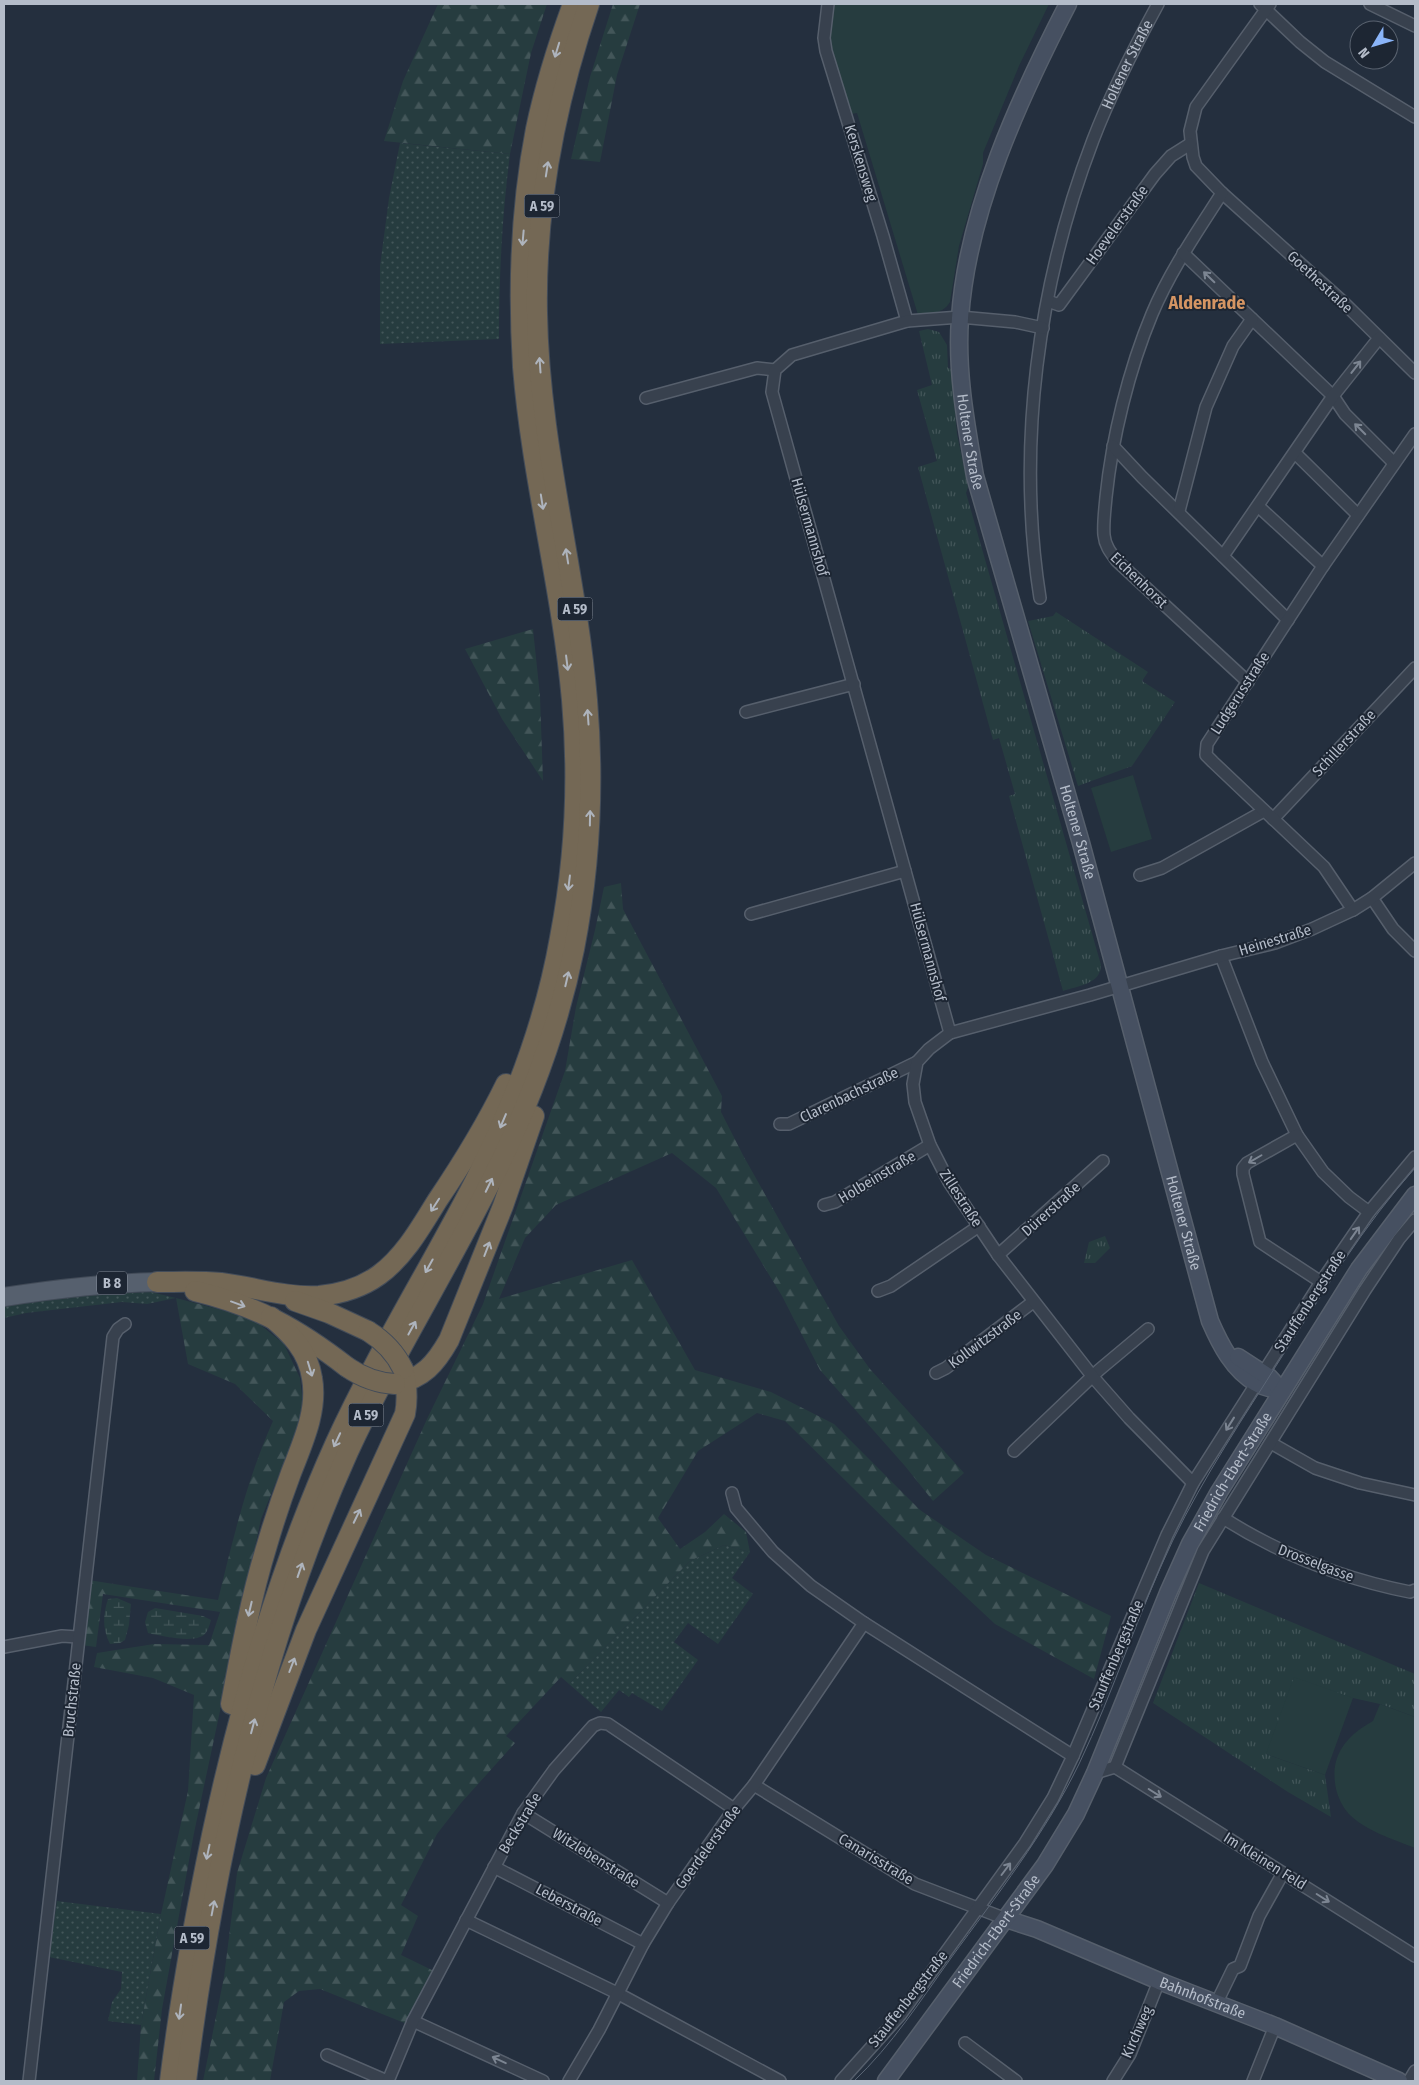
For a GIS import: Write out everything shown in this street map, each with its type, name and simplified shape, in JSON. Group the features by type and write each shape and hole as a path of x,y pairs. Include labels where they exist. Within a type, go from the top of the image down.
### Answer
{"highway":[{"name":"A 59","path":"537,416 524,370 521,320 521,263 527,192 536,128 556,53 572,4"},
{"name":"A 59","path":"170,2081 190,1950 218,1804 251,1674 268,1616 313,1495 358,1397 474,1183 502,1125 532,1046 552,976 569,885 574,826 575,764 572,700 537,416 537,264 543,195 553,129 570,58 589,4"},
{"name":"A 59","path":"186,2081 204,1955 230,1824 246,1754 283,1621 323,1510 371,1404 495,1174 533,1088 555,1026 575,947 590,826 591,766 587,699 580,641 542,454"},
{"path":"157,1282 221,1283 267,1292 317,1296 350,1290 379,1275 404,1251 459,1168 502,1092 552,976"},
{"path":"157,1282 217,1296 270,1317 303,1334 347,1368 369,1380 382,1384 430,1369 440,1357 478,1273 506,1198 544,1084 555,1026"},
{"path":"230,1824 257,1760 306,1630 355,1520 398,1432 406,1406 397,1357 389,1346 368,1331 328,1313 267,1292"},
{"path":"218,1804 223,1744 249,1610 268,1542 305,1435 313,1398 313,1379 304,1354 291,1335 270,1317"}],"main road":[{"name":"B 8","path":"4,1297 114,1282 157,1282"}],"street":[{"name":"Kerskensweg","path":"828,4 824,38 826,51 907,321"},
{"name":"Holtener Straße","path":"1068,4 1027,87 996,162 972,245 960,317 959,358 964,415 975,476 1081,843 1210,1321 1234,1364 1263,1378 1263,1398 1267,1416"},
{"name":"Holtener Straße","path":"1040,598 1034,553 1031,500 1034,396 1048,301 1059,246 1093,141 1119,80 1158,4"},
{"path":"1370,4 1414,24"},
{"path":"1222,193 1196,166 1190,144 1190,131 1196,108 1265,6 1300,42 1325,62 1415,117"},
{"name":"Hoevelerstraße","path":"1048,301 1059,305 1155,174 1171,156 1190,144"},
{"name":"Eichenhorst","path":"1222,193 1183,253 1152,313 1138,352 1113,446 1104,520 1104,536 1108,550 1117,562 1248,682"},
{"name":"Goethestraße","path":"1222,193 1341,300 1415,373"},
{"path":"1183,253 1334,396 1345,414 1394,464"},
{"path":"646,398 757,368 775,370 792,355 907,321 960,317 1015,322 1043,328"},
{"path":"1179,511 1206,406 1233,346 1252,319"},
{"path":"1223,556 1334,396 1379,338"},
{"name":"Hülsermannshof","path":"775,370 772,392 950,1033"},
{"name":"Ludgerusstraße","path":"1353,910 1324,867 1206,755 1207,744 1323,566 1415,434"},
{"path":"1113,446 1142,477 1179,511 1288,620"},
{"path":"1295,453 1358,515"},
{"path":"1258,506 1323,566"},
{"name":"Schillerstraße","path":"1273,819 1415,668"},
{"path":"746,712 854,684"},
{"path":"1140,875 1162,868 1264,811"},
{"name":"Heinestraße","path":"1120,986 1222,956 1275,943 1312,929 1353,910 1372,898 1415,863"},
{"path":"751,914 905,871"},
{"path":"1372,898 1393,929 1415,951"},
{"path":"1222,956 1262,1062 1297,1134 1309,1154 1334,1183 1369,1212"},
{"path":"918,1062 929,1049 950,1033 1120,986"},
{"name":"Clarenbachstraße","path":"780,1124 789,1124 918,1062"},
{"name":"Zillestraße","path":"918,1062 913,1084 916,1102 930,1145 949,1182 998,1255 1092,1377 1193,1483"},
{"path":"1297,1134 1247,1163 1243,1174 1260,1242 1321,1282"},
{"name":"Holbeinstraße","path":"824,1205 835,1202 930,1145"},
{"name":"Stauffenbergstraße","path":"840,2081 901,2014 1026,1843 1053,1798 1073,1756 1167,1535 1193,1483 1263,1378 1321,1282 1369,1212 1415,1157"},
{"name":"Dürerstraße","path":"998,1255 1103,1162"},
{"name":"Friedrich-Ebert-Straße","path":"886,2081 1045,1865 1076,1814 1096,1773 1168,1593 1190,1544 1220,1492 1359,1268 1415,1195"},
{"name":"Friedrich-Ebert-Straße","path":"1115,1767 1203,1551 1365,1290 1415,1220"},
{"path":"878,1291 891,1286 979,1226"},
{"name":"Kollwitzstraße","path":"936,1373 946,1368 1034,1302"},
{"name":"Bruchstraße","path":"29,2081 113,1337 118,1328 125,1324"},
{"path":"1014,1451 1092,1377 1148,1329"},
{"path":"1263,1378 1287,1384"},
{"path":"1271,1443 1315,1468 1360,1483 1415,1495"},
{"path":"732,1493 736,1508 774,1552 811,1586 864,1623 1073,1756"},
{"name":"Drosselgasse","path":"1223,1518 1278,1549 1334,1571 1372,1584 1410,1592 1415,1590"},
{"name":"Goerdelerstraße","path":"569,2081 599,2030 643,1944 668,1903 734,1809 754,1785 864,1623"},
{"path":"4,1647 62,1636 78,1637"},
{"name":"Beckstraße","path":"387,2081 413,2021 523,1813 554,1770 593,1726 600,1722 608,1724 734,1809"},
{"path":"1096,1773 1115,1767"},
{"name":"Im Kleinen Feld","path":"1115,1767 1415,1956"},
{"name":"Canarisstraße","path":"754,1785 915,1884 1006,1919"},
{"name":"Witzlebenstraße","path":"523,1813 668,1903"},
{"name":"Leberstraße","path":"494,1866 643,1944"},
{"path":"1216,2004 1233,1969 1240,1966 1259,1916 1283,1872"},
{"name":"Bahnhofstraße","path":"1006,1919 1037,1929 1159,1982 1275,2026 1398,2081"},
{"path":"466,1920 617,1993 780,2081"},
{"name":"Kirchweg","path":"1113,2081 1130,2054 1159,1982"},
{"path":"413,2021 543,2081"},
{"path":"1253,2081 1275,2026"},
{"path":"965,2043 1016,2081"},
{"path":"327,2055 387,2081"},
{"path":"1409,2081 1415,2071"}],"green space":[{"path":"438,4 547,4 531,53 510,154 384,141 403,81"},
{"path":"613,4 640,4 617,75 600,162 571,159 590,77"},
{"path":"834,4 1049,4 1019,66 983,153 983,164 959,246 950,302 944,309 936,312 918,315 857,113 851,114 830,44 830,20"},
{"path":"400,143 510,154 502,246 499,339 380,344 380,266 389,198"},
{"path":"928,329 939,332 947,345 948,368 951,369 957,434 968,487 966,493 1101,965 1100,971 1093,980 1082,986 1063,991 1009,796 1015,794 999,738 993,740 918,467 937,461 917,390 932,385 919,331"},
{"path":"1056,612 1148,672 1142,681 1175,702 1132,766 1078,786 1028,621 1053,616"},
{"path":"533,629 540,696 543,781 502,719 465,649"},
{"path":"1133,775 1152,839 1111,852 1091,788"},
{"path":"621,883 623,909 722,1096 721,1112 744,1157 839,1326 870,1369 964,1473 933,1501 905,1466 820,1370 782,1296 716,1188 672,1153 556,1205 525,1238 499,1299 632,1260 695,1370 771,1392 834,1424 920,1510 986,1555 1111,1616 1094,1679 995,1624 920,1554 785,1421 757,1413 698,1451 658,1518 680,1549 705,1532 724,1514 746,1532 750,1552 724,1545 690,1561 569,1684 561,1677 506,1736 515,1743 461,1803 437,1834 401,1905 418,1916 401,1955 434,1971 407,2024 320,1989 299,1991 284,2002 270,2081 203,2081 224,1977 237,1873 266,1778 427,1419 483,1304 565,1071 576,1007 604,887"},
{"path":"1105,1236 1110,1248 1095,1263 1084,1263 1089,1242"},
{"path":"151,1292 176,1298 147,1304 122,1302 26,1313 4,1318 4,1306 77,1296"},
{"path":"176,1298 252,1318 284,1344 300,1378 304,1413 261,1519 194,1833 162,2009 154,2081 137,2081 141,2025 161,1914 188,1791 194,1695 153,1678 94,1667 97,1653 154,1644 209,1645 220,1612 103,1594 96,1647 81,1645 88,1580 218,1600 248,1487 273,1421 235,1384 188,1364"},
{"path":"724,1545 750,1552 732,1578 753,1594 718,1644 688,1623 674,1642 698,1660 662,1711 632,1693 629,1697 619,1690 601,1712 569,1684 690,1561"},
{"path":"1199,1583 1415,1674 1415,1717 1380,1704 1353,1698 1266,1754 1325,1775 1331,1817 1288,1792 1153,1703"},
{"path":"117,1598 131,1604 129,1625 125,1640 120,1643 110,1644 104,1622 105,1611 108,1599"},
{"path":"155,1608 203,1616 211,1620 207,1630 200,1637 189,1639 174,1638 148,1633 145,1622 148,1612"},
{"path":"1294,1677 1353,1698 1325,1775 1266,1754"},
{"path":"1380,1704 1415,1717 1415,1848 1363,1825 1348,1813 1336,1789 1335,1767 1342,1748 1355,1733 1373,1721"},
{"path":"57,1901 161,1914 141,2025 108,2021 112,2002 121,1989 122,1972 49,1957"}],"tram line":[{"path":"854,2081 906,2022 1036,1840 1066,1790 1092,1736 1148,1596 1185,1516 1211,1470 1344,1260 1378,1213 1415,1168"}],"district":[{"name":"Aldenrade","path":"1207,303"}]}
